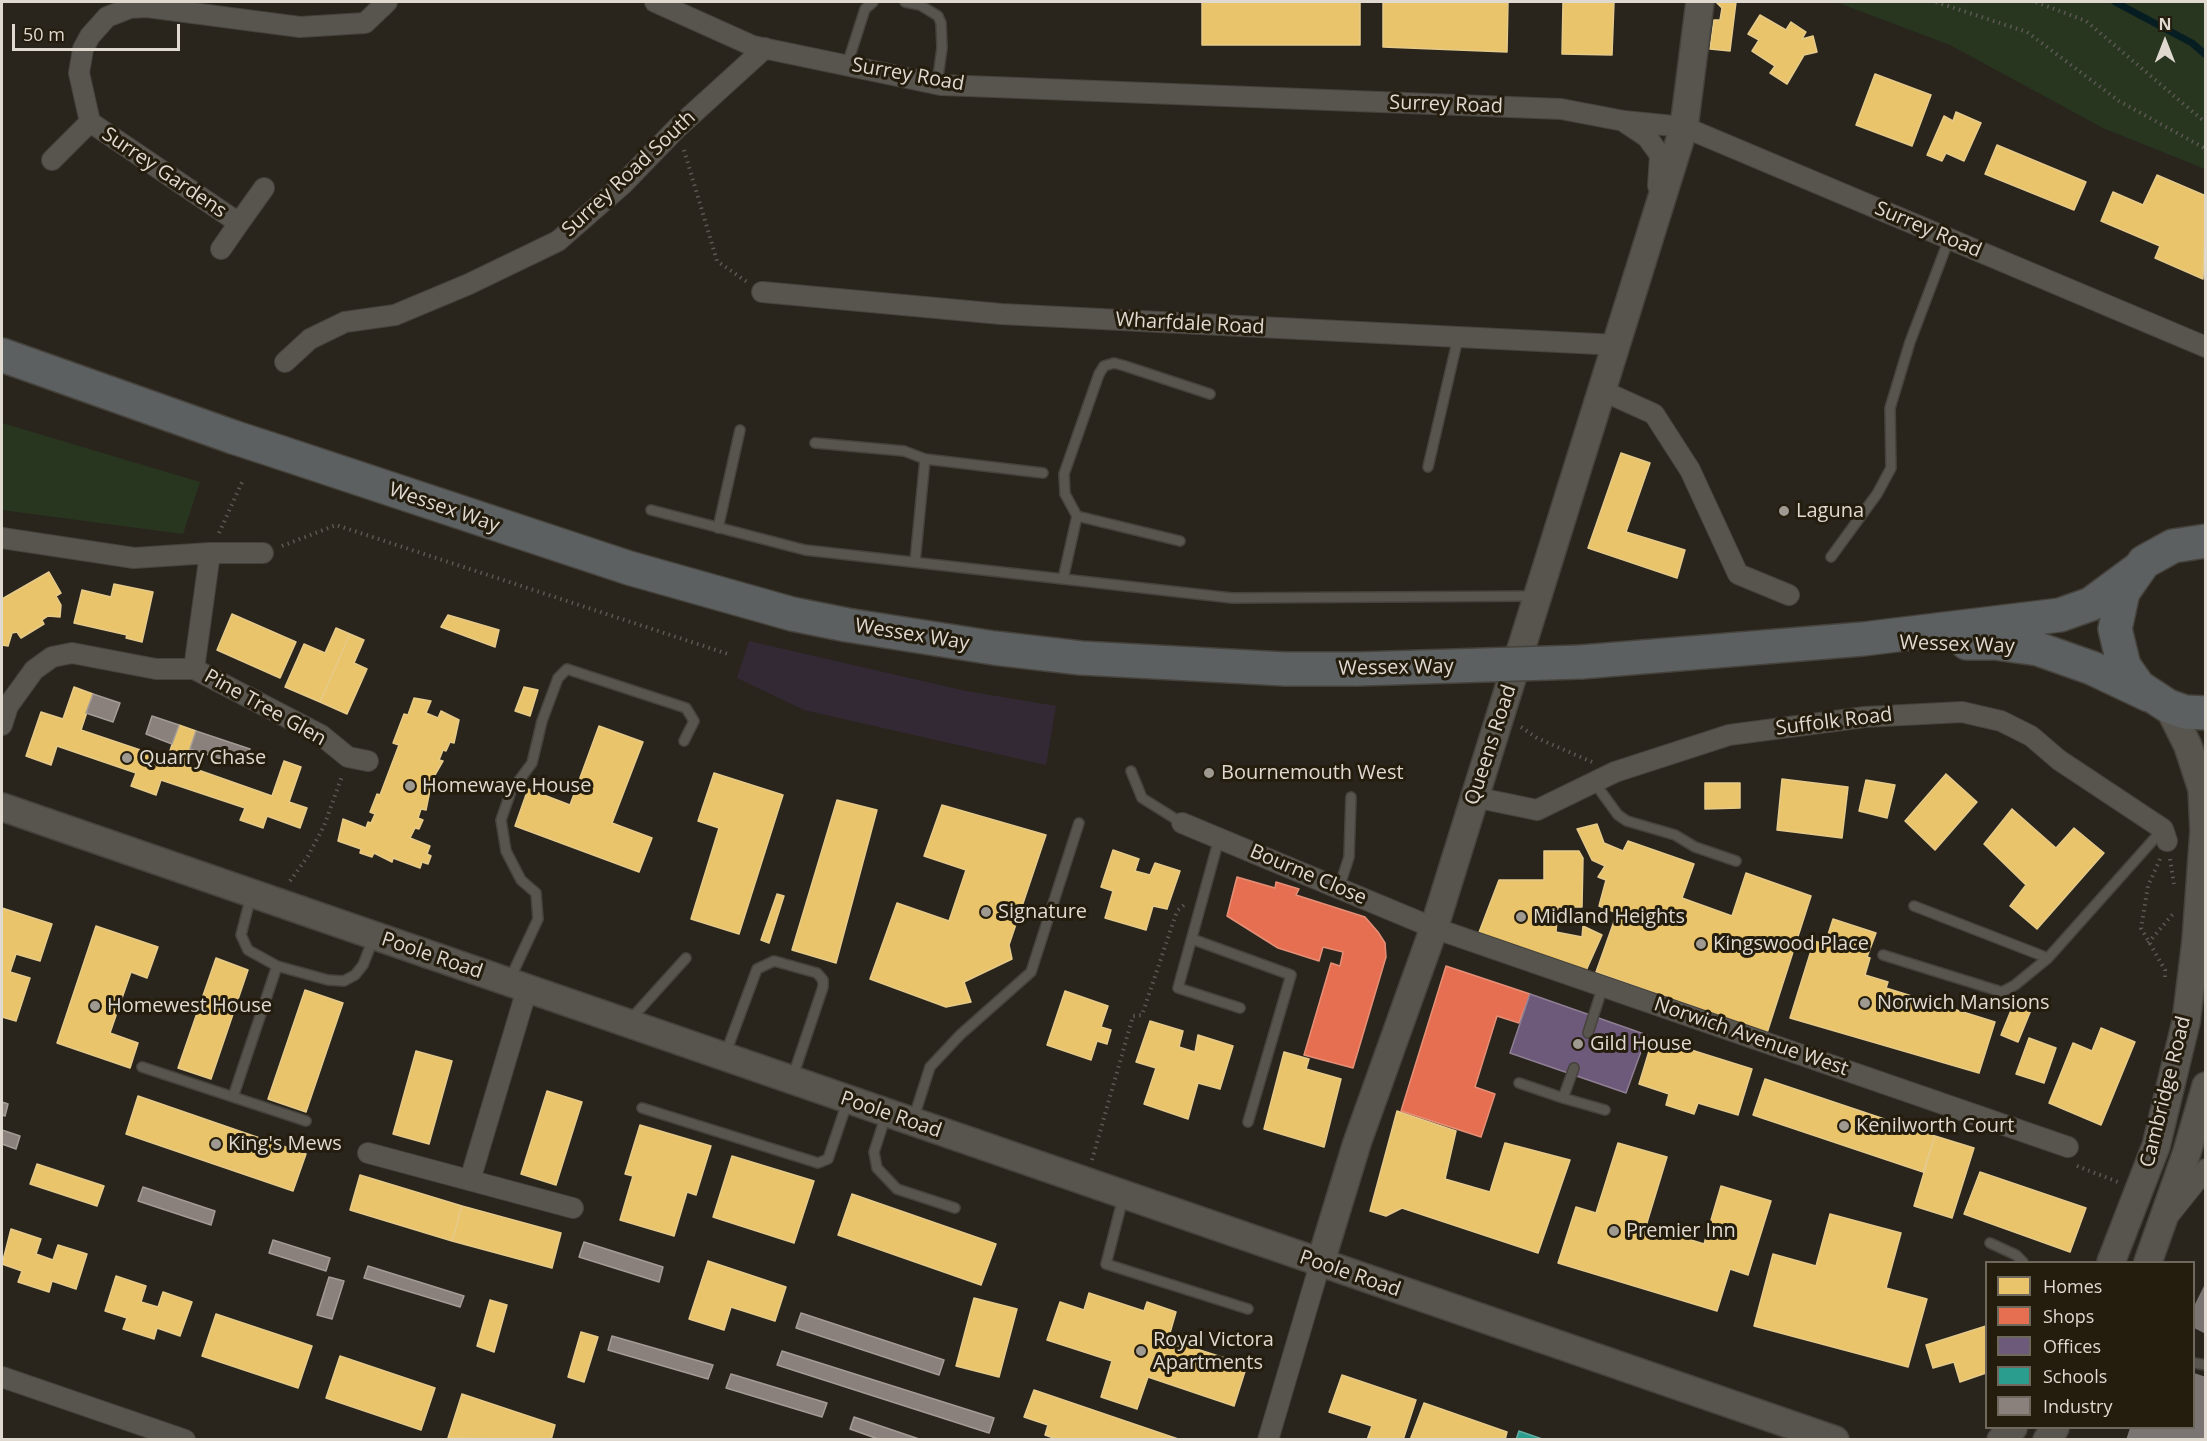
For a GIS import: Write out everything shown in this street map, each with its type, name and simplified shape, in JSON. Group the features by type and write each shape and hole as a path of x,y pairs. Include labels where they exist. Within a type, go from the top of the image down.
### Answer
{"highway":[{"name":"Wessex Way","path":"2,355 233,437 607,561 792,614 994,648 1081,658 1181,665 1358,669 1581,662 1863,639 2060,615 2091,604 2163,550 2183,543 2205,541"},
{"path":"2137,570 2121,597 2115,628 2124,666 2158,701"},
{"name":"Wessex Way","path":"1863,639 1914,645 1995,643 2038,649 2092,668 2185,712 2205,713"}],"street":[{"name":"Surrey Gardens","path":"239,223 90,122 81,90 80,63 90,36 107,16 118,11 147,7 300,27 365,22 387,2"},
{"name":"Surrey Road","path":"655,2 753,46 937,84 1561,109 1624,121 1684,127 2205,347"},
{"name":"Queens Road","path":"1320,1264 1357,1143 1434,928 1618,345 1652,223 1684,127 1700,2"},
{"name":"Surrey Road South","path":"285,362 310,339 345,322 395,315 469,284 558,241 622,184 677,128 765,48"},
{"name":"Queens Road","path":"1624,121 1647,137 1660,155 1660,176 1652,223"},
{"name":"Surrey Gardens","path":"52,160 90,122"},
{"name":"Surrey Gardens","path":"221,249 264,188"},
{"name":"Wharfdale Road","path":"762,292 1001,314 1618,345"},
{"path":"1603,391 1654,414 1690,470 1738,574 1789,594"},
{"path":"2,538 134,558 210,553 263,553"},
{"name":"Pine Tree Glen","path":"195,669 210,553"},
{"name":"Pine Tree Glen","path":"2,725 8,706 34,670 52,657 72,653 156,669 195,669 321,735 348,757 368,761"},
{"name":"Cambridge Road","path":"2112,1261 2156,1146 2186,1022 2196,941 2204,831 2202,789 2188,746 2158,701"},
{"name":"Suffolk Road","path":"1474,796 1537,810 1615,772 1729,735 1865,717 1962,712 2001,721 2031,736 2059,760 2165,835"},
{"name":"Poole Road","path":"2,807 1835,1440"},
{"name":"Bourne Close","path":"1182,823 1434,928"},
{"name":"Norwich Avenue West","path":"1434,928 2068,1147"},
{"path":"470,1180 518,986"},
{"name":"Cambridge Road","path":"2149,1261 2187,1152 2205,1086"},
{"path":"368,1153 573,1208"},
{"name":"Cambridge Road","path":"2163,1224 2205,1169"},
{"path":"1268,1440 1320,1264"},
{"path":"2,1377 185,1440"},
{"name":"Poole Road","path":"1781,1423 1808,1440"},
{"path":"2001,1440 2012,1429"}],"lane":[{"path":"847,65 865,9 873,2"},
{"path":"905,2 920,5 938,16 941,23 942,48 937,84"},
{"path":"1831,558 1877,494 1891,468 1890,408 1910,342 1949,239"},
{"path":"1428,467 1458,338"},
{"path":"1063,579 1077,516 1065,494 1064,474 1104,366 1114,363 1210,394"},
{"path":"718,528 740,430"},
{"path":"815,443 904,451 925,459 1043,473"},
{"path":"915,562 925,459"},
{"path":"651,510 806,550 1232,598 1539,596"},
{"path":"1077,516 1180,541"},
{"path":"518,986 538,919 536,893 520,880 506,851 501,820 511,791 532,763 542,721 558,678 567,669 686,708 694,721 684,741"},
{"path":"1131,771 1142,798 1182,823"},
{"path":"1594,782 1618,815 1627,821 1675,835 1695,847 1736,861"},
{"path":"1339,888 1349,857 1351,797"},
{"path":"912,1122 930,1067 960,1035 1031,972 1079,824"},
{"path":"1882,955 2002,992 2030,975 2048,958 2165,835"},
{"path":"1219,839 1178,988 1240,1008"},
{"path":"251,894 241,934 248,950 277,966 328,980 344,981 354,975 363,965 374,936"},
{"path":"1914,906 2048,958"},
{"path":"1192,939 1291,975 1248,1122"},
{"path":"626,1024 686,958"},
{"path":"724,1057 757,969 774,962 817,973 823,980 823,987 791,1081"},
{"path":"233,1097 277,966"},
{"path":"1588,1033 1603,986"},
{"path":"142,1067 306,1121"},
{"path":"1563,1098 1574,1068"},
{"path":"1519,1083 1605,1110"},
{"path":"642,1108 818,1163 828,1159 848,1100"},
{"path":"886,1113 874,1152 877,1168 897,1189 955,1208"},
{"path":"1123,1196 1106,1264 1248,1309"},
{"path":"1990,1243 2016,1255 2021,1261"}],"path":[{"path":"1936,2 2027,32 2119,101 2205,149"},
{"path":"2036,2 2086,21 2205,123"},
{"path":"677,128 717,261 762,292"},
{"path":"210,553 243,480"},
{"path":"263,553 336,525 731,656"},
{"path":"1500,713 1537,738 1615,772"},
{"path":"278,903 324,826 348,757"},
{"path":"2165,835 2174,886"},
{"path":"2165,835 2146,897 2141,928 2165,970 2166,982"},
{"path":"1086,1183 1133,1016 1142,1015 1177,911 1186,904"},
{"path":"2148,943 2177,909"},
{"path":"2068,1147 2074,1165 2119,1183 2123,1171"}],"shaded area":[{"path":"749,641 966,691 1056,706 1046,765 804,710 737,678"}],"green space":[{"path":"1836,2 2205,2 2205,169 2103,128 1950,45"},
{"path":"2,423 200,482 183,534 2,510"}],"building: Homes":[{"path":"1202,2 1360,2 1360,45 1202,45"},
{"path":"1383,2 1508,2 1507,52 1383,47"},
{"path":"1563,2 1614,2 1612,55 1562,54"},
{"path":"1716,2 1736,2 1730,51 1710,49 1714,20 1720,20 1722,8"},
{"path":"1760,15 1786,30 1791,22 1806,32 1802,39 1813,36 1817,52 1804,55 1787,84 1770,73 1775,66 1752,51 1759,40 1748,34"},
{"path":"1875,74 1931,95 1912,146 1856,125"},
{"path":"1956,112 1981,123 1964,161 1946,153 1942,161 1927,155 1944,116 1953,121"},
{"path":"1997,145 2086,182 2074,210 1985,174"},
{"path":"2157,175 2206,196 2203,279 2155,258 2160,246 2101,221 2113,192 2143,205"},
{"path":"1621,453 1650,463 1626,532 1685,550 1677,578 1588,548"},
{"path":"49,572 61,593 56,596 61,605 60,617 48,616 42,620 44,624 21,638 17,632 12,633 8,646 2,645 2,599"},
{"path":"114,584 153,592 142,642 126,638 127,635 74,623 82,590 111,597"},
{"path":"232,614 296,642 280,678 217,650"},
{"path":"448,615 499,630 495,647 441,627"},
{"path":"336,628 350,634 320,702 285,687 304,644 325,653"},
{"path":"350,634 364,640 354,663 367,669 347,714 320,702"},
{"name":"Quarry Chase","path":"74,687 93,694 81,730 167,759 179,725 196,731 184,765 272,796 284,761 301,767 289,802 307,808 300,828 267,816 263,828 240,820 245,808 161,780 156,795 131,786 136,773 57,746 51,765 26,756 41,712 63,719"},
{"path":"524,687 538,690 530,716 515,711"},
{"name":"Homewaye House","path":"414,698 431,701 426,713 438,718 441,711 459,720 454,743 450,742 446,751 443,750 439,760 443,761 432,780 438,782 434,791 430,790 426,810 421,809 418,818 423,820 419,829 415,828 410,838 430,846 427,854 431,856 428,864 422,862 420,868 393,858 392,862 374,853 372,857 360,853 361,849 338,841 343,819 366,828 368,822 371,823 375,814 370,812 377,794 380,795 399,745 393,743 404,714 408,715"},
{"path":"599,726 643,742 612,823 652,838 639,872 515,826 528,789 570,805"},
{"path":"714,773 783,795 739,934 691,919 719,828 698,821"},
{"path":"1946,774 1977,802 1935,850 1905,821"},
{"path":"1782,779 1848,787 1842,838 1777,830"},
{"path":"1866,780 1895,785 1887,818 1859,811"},
{"path":"1705,783 1740,783 1740,808 1705,809"},
{"path":"837,800 877,810 836,963 792,950"},
{"name":"Signature","path":"942,805 1046,835 1009,945 1012,959 964,982 971,1002 946,1007 870,979 897,903 949,921 966,870 924,856"},
{"path":"2012,809 2056,848 2074,828 2104,853 2037,929 2010,906 2026,885 1984,844"},
{"name":"Kingswood Place","path":"1597,824 1604,843 1623,851 1628,841 1694,864 1682,898 1732,916 1746,873 1811,896 1767,1033 1596,972 1617,913 1599,906 1606,880 1598,877 1605,866 1592,860 1577,829"},
{"path":"1113,850 1139,859 1135,871 1150,875 1155,863 1180,871 1167,909 1153,906 1146,930 1105,918 1113,891 1101,887"},
{"name":"Midland Heights","path":"1544,851 1579,851 1583,858 1582,907 1558,907 1556,932 1582,937 1583,926 1602,935 1585,973 1478,935 1499,880 1544,880"},
{"path":"777,894 784,896 769,943 761,940"},
{"path":"2,908 52,924 40,961 16,954 10,972 30,978 16,1021 2,1017"},
{"name":"Norwich Mansions","path":"1833,919 1876,933 1867,957 1870,958 1865,975 1888,982 1886,988 1995,1022 1979,1073 1790,1018 1814,941 1825,944"},
{"name":"Homewest House","path":"96,926 158,947 147,978 131,972 110,1033 138,1043 130,1068 57,1043"},
{"name":"King's Mews","path":"216,958 248,970 211,1079 178,1068"},
{"name":"King's Mews","path":"305,990 343,1003 306,1112 268,1099"},
{"path":"1065,991 1108,1006 1101,1027 1111,1030 1107,1044 1097,1041 1091,1060 1047,1045"},
{"path":"2014,1003 2031,1010 2018,1042 2001,1035"},
{"path":"1150,1021 1183,1031 1179,1047 1195,1052 1198,1035 1233,1046 1220,1089 1198,1083 1188,1119 1144,1104 1156,1068 1136,1062"},
{"path":"2101,1028 2135,1042 2101,1125 2049,1103 2073,1043 2092,1051"},
{"path":"1653,1038 1752,1069 1738,1115 1698,1103 1694,1114 1666,1105 1669,1094 1639,1084"},
{"path":"2029,1038 2056,1048 2044,1083 2016,1074"},
{"path":"416,1051 452,1061 429,1144 393,1134"},
{"path":"1284,1052 1309,1059 1306,1069 1341,1079 1324,1147 1264,1129"},
{"name":"Kenilworth Court","path":"1765,1079 1935,1136 1923,1172 1753,1115"},
{"path":"547,1091 582,1102 556,1185 521,1174"},
{"name":"King's Mews","path":"138,1096 306,1154 293,1191 126,1134"},
{"path":"1397,1111 1456,1131 1445,1179 1490,1192 1505,1143 1570,1160 1538,1253 1402,1208 1386,1216 1370,1211"},
{"path":"640,1125 711,1146 696,1195 687,1192 674,1236 620,1220 633,1176 625,1174"},
{"path":"1935,1136 1974,1148 1952,1218 1914,1206"},
{"name":"Premier Inn","path":"1618,1143 1667,1157 1646,1226 1704,1244 1721,1186 1771,1201 1748,1275 1730,1269 1717,1311 1558,1263 1576,1207 1596,1213"},
{"path":"732,1156 814,1181 794,1243 713,1217"},
{"path":"37,1164 104,1186 97,1206 30,1184"},
{"path":"1980,1172 2086,1208 2070,1252 1964,1214"},
{"path":"360,1175 462,1206 452,1241 350,1210"},
{"path":"852,1194 996,1244 981,1285 838,1235"},
{"path":"462,1206 561,1233 552,1268 452,1241"},
{"path":"1830,1214 1901,1233 1886,1288 1927,1299 1908,1367 1754,1326 1773,1254 1816,1266"},
{"path":"11,1229 41,1239 36,1254 53,1260 58,1245 87,1254 76,1289 52,1281 49,1292 18,1282 22,1271 2,1264"},
{"path":"708,1261 786,1287 775,1321 731,1307 724,1330 689,1319"},
{"path":"116,1276 146,1286 141,1302 158,1307 163,1292 192,1302 180,1336 157,1328 154,1339 123,1329 127,1318 105,1311"},
{"name":"Royal Victora Apartments","path":"1089,1293 1144,1311 1147,1302 1176,1312 1168,1340 1247,1365 1234,1406 1148,1377 1137,1409 1101,1397 1112,1361 1047,1340 1060,1302 1084,1310"},
{"path":"974,1298 1017,1309 999,1377 956,1366"},
{"path":"490,1300 507,1305 494,1352 477,1346"},
{"path":"216,1314 312,1346 298,1388 202,1356"},
{"path":"1985,1326 1985,1373 1960,1382 1954,1362 1933,1368 1926,1345"},
{"path":"581,1332 598,1337 584,1382 568,1377"},
{"path":"340,1356 435,1388 421,1430 326,1398"},
{"path":"1342,1375 1416,1400 1403,1440 1367,1440 1372,1426 1329,1412"},
{"path":"1034,1390 1181,1440 1059,1440 1045,1435 1048,1425 1024,1417"},
{"path":"462,1394 555,1425 551,1440 448,1438"},
{"path":"1424,1403 1507,1432 1505,1440 1410,1440"}],"building: Shops":[{"path":"1237,877 1275,888 1276,882 1299,889 1296,895 1365,917 1385,943 1386,957 1353,1068 1304,1055 1331,963 1340,966 1343,952 1323,947 1319,961 1278,948 1227,916"},
{"path":"1446,966 1530,994 1519,1023 1497,1016 1475,1087 1495,1094 1481,1137 1401,1111"}],"building: Offices":[{"name":"Gild House","path":"1530,994 1647,1035 1626,1093 1510,1053"}],"building: Schools":[{"path":"1519,1431 1545,1440 1516,1440"}],"building: Industry":[{"path":"93,694 120,703 113,722 86,713"},
{"path":"152,716 179,725 172,744 146,734"},
{"path":"196,731 250,749 244,766 190,749"},
{"path":"2,1102 8,1104 5,1116 2,1115"},
{"path":"2,1130 20,1136 16,1149 2,1144"},
{"path":"143,1187 215,1211 211,1225 138,1201"},
{"path":"273,1240 330,1258 326,1271 269,1253"},
{"path":"584,1242 663,1267 659,1282 579,1257"},
{"path":"368,1266 464,1296 460,1307 364,1278"},
{"path":"329,1277 344,1281 332,1319 317,1315"},
{"path":"801,1313 944,1360 939,1375 796,1328"},
{"path":"612,1336 713,1365 708,1379 608,1350"},
{"path":"782,1351 994,1418 989,1433 777,1365"},
{"path":"731,1374 827,1403 822,1417 726,1388"},
{"path":"854,1417 922,1440 881,1440 850,1429"}],"building: Other":[{"path":"2206,1282 2206,1334 2195,1328 2195,1304"},
{"path":"2195,1373 2206,1377 2206,1440 2126,1440 2130,1429 2195,1429"}],"waterway":[{"path":"2115,2 2192,43 2206,55"}],"place":[{"name":"Laguna","path":"1784,511"},
{"name":"Quarry Chase","path":"127,758"},
{"name":"Bournemouth West","path":"1209,773"},
{"name":"Homewaye House","path":"410,786"},
{"name":"Signature","path":"986,912"},
{"name":"Midland Heights","path":"1521,917"},
{"name":"Kingswood Place","path":"1701,944"},
{"name":"Norwich Mansions","path":"1865,1003"},
{"name":"Homewest House","path":"95,1006"},
{"name":"Gild House","path":"1578,1044"},
{"name":"Kenilworth Court","path":"1844,1126"},
{"name":"King's Mews","path":"216,1144"},
{"name":"Premier Inn","path":"1614,1231"},
{"name":"Royal Victora Apartments","path":"1141,1351"}]}
